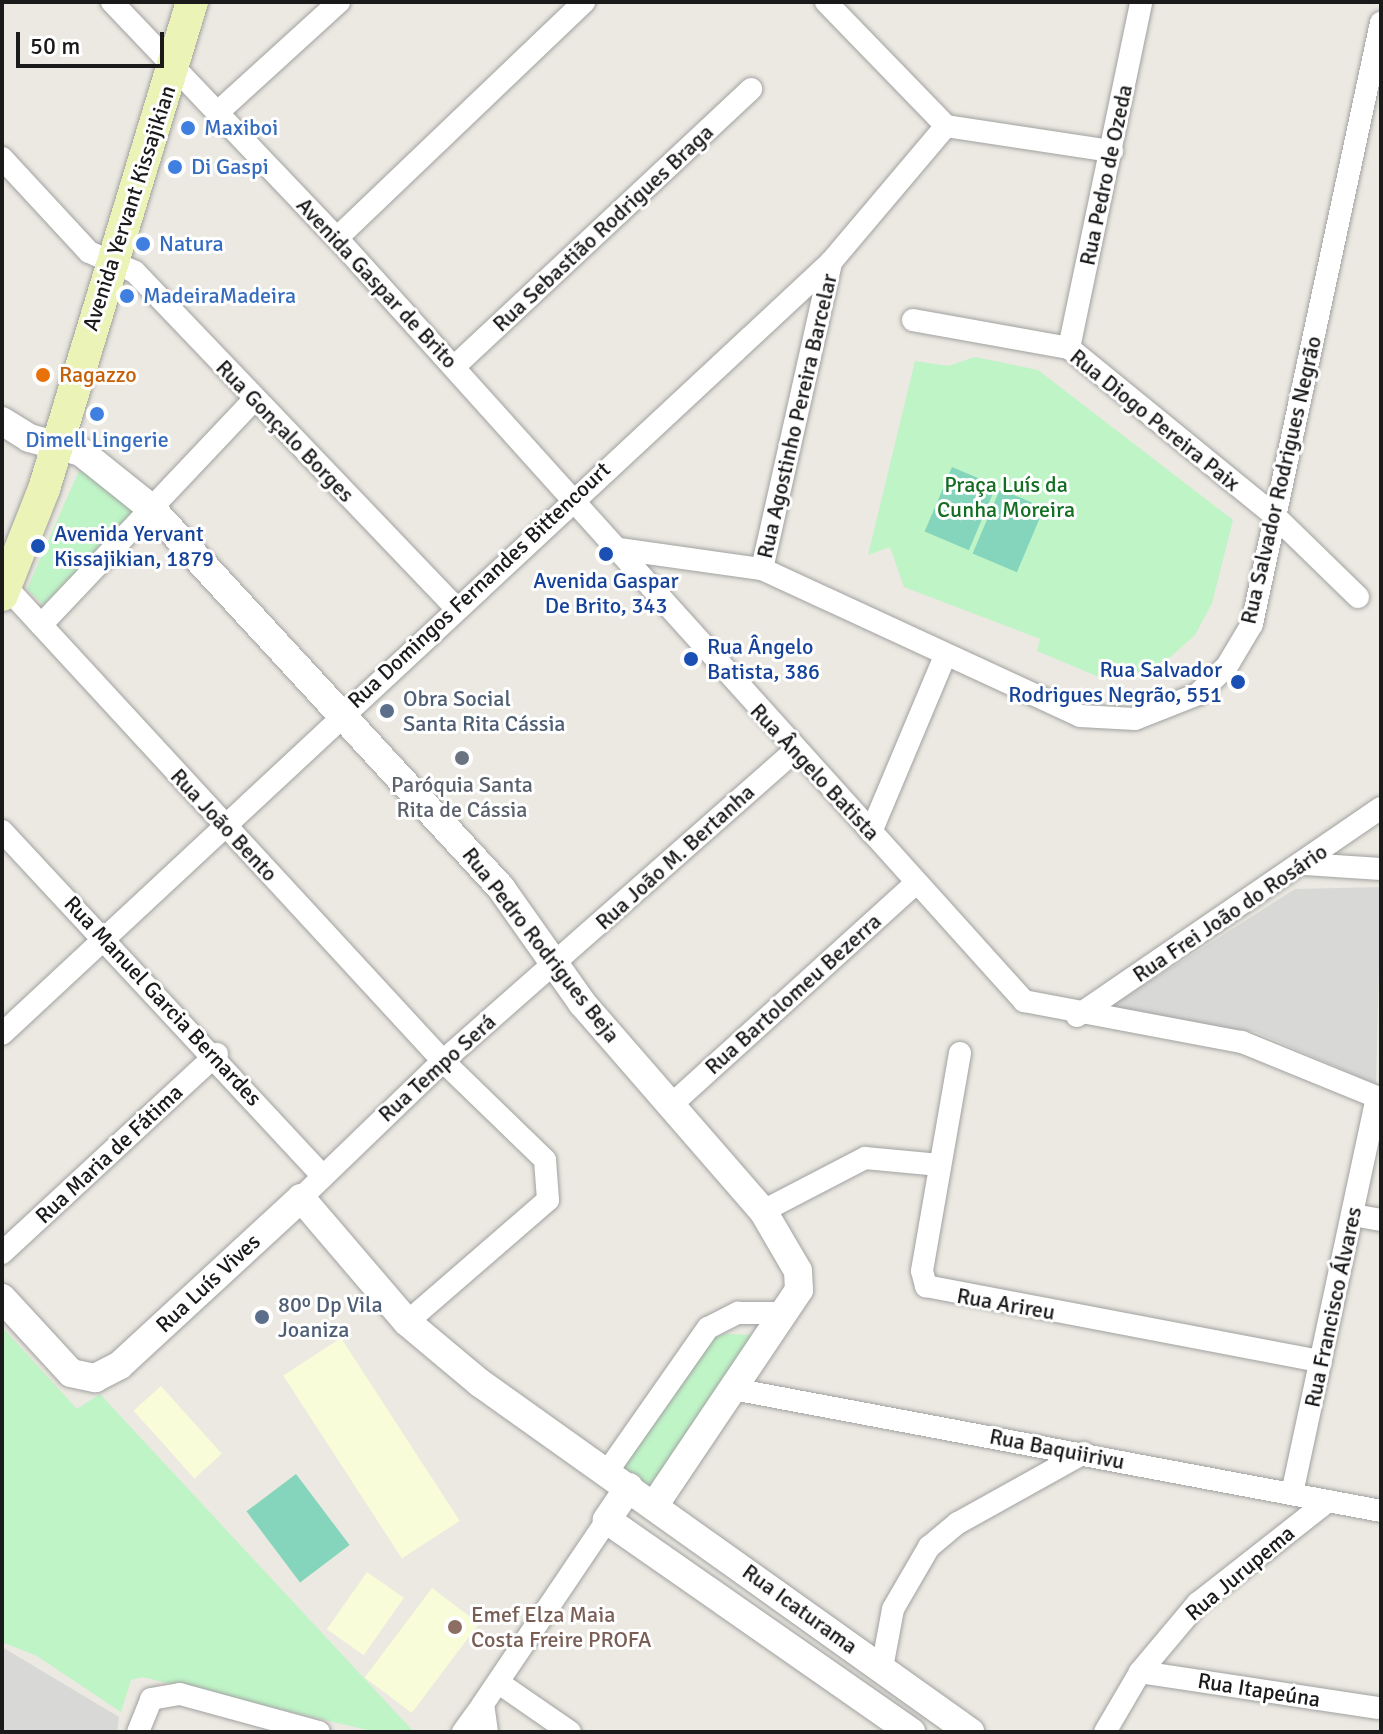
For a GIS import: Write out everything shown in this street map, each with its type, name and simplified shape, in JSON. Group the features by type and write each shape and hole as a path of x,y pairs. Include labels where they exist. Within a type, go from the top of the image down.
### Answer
{"main road":[{"name":"Avenida Yervant Kissajikian","path":"4,591 56,446 110,261 173,70 192,2"}],"street":[{"name":"Avenida Gaspar de Brito","path":"112,2 173,70 337,238 573,497"},
{"path":"217,113 339,2"},
{"path":"337,238 584,2"},
{"path":"826,2 946,126 1112,151"},
{"name":"Rua Pedro de Ozeda","path":"1069,348 1141,2"},
{"name":"Rua Salvador Rodrigues Negrão","path":"619,549 762,569 944,658 1080,716 1135,719 1164,712 1227,666 1252,624 1381,23"},
{"name":"Rua Sebastião Rodrigues Braga","path":"454,367 751,89"},
{"name":"Rua Domingos Fernandes Bittencourt","path":"2,1034 108,940 343,710 831,262 946,126"},
{"name":"Rua Gonçalo Borges","path":"2,158 89,252 135,272 456,608"},
{"name":"Rua Agostinho Pereira Barcelar","path":"762,569 831,262"},
{"name":"Rua Diogo Pereira Paix","path":"913,320 1069,348 1275,516 1358,597"},
{"path":"41,625 254,400"},
{"name":"Rua Pedro Rodrigues Beja","path":"2,421 56,446 81,452 151,508 343,710 501,888 555,963 670,1106 763,1211 798,1271 799,1290 655,1504"},
{"name":"Rua Ângelo Batista","path":"573,497 794,752 1024,1001 1077,1016"},
{"name":"Rua João Bento","path":"4,591 41,625 443,1061 528,1138 545,1160 552,1191 537,1212 407,1322"},
{"path":"871,832 944,658"},
{"name":"Rua João M. Bertanha","path":"555,963 794,752"},
{"name":"Rua Frei João do Rosário","path":"1077,1016 1305,864 1381,808"},
{"name":"Rua Manuel Garcia Bernardes","path":"2,831 217,1054 321,1174"},
{"path":"1305,864 1381,869"},
{"name":"Rua Bartolomeu Bezerra","path":"670,1106 916,883"},
{"name":"Rua Tempo Será","path":"321,1174 555,963"},
{"name":"Rua Francisco Álvares","path":"1077,1016 1242,1042 1379,1097 1292,1494"},
{"name":"Rua Arireu","path":"960,1053 922,1271 933,1290 1321,1361"},
{"name":"Rua Maria de Fátima","path":"2,1253 217,1054"},
{"path":"763,1211 865,1158 940,1165"},
{"name":"Rua Luís Vives","path":"2,1298 71,1373 87,1378 120,1365 301,1198 321,1174"},
{"name":"Rua Icaturama","path":"301,1198 407,1322 618,1480 970,1732"},
{"path":"1353,1215 1381,1220"},
{"path":"463,1732 607,1520 618,1480 708,1328 738,1313 786,1313"},
{"name":"Rua Baquiirivu","path":"733,1389 1381,1511"},
{"path":"882,1668 893,1609 929,1547 958,1523 1084,1453"},
{"name":"Rua Jurupema","path":"1105,1732 1140,1672 1198,1603 1328,1501"},
{"name":"Rua Icaturama","path":"607,1520 911,1732"},
{"name":"Rua Itapeúna","path":"1140,1672 1380,1710"},
{"path":"499,1683 570,1732"},
{"path":"138,1732 151,1699 170,1694 319,1732"},
{"path":"483,1704 487,1732"}],"shaded area":[{"path":"1381,887 1376,1084 1256,1032 1102,1012 1295,889"},
{"path":"341,1338 460,1521 402,1558 283,1376"},
{"path":"161,1386 222,1454 194,1478 134,1411"},
{"path":"367,1572 404,1598 364,1655 327,1629"},
{"path":"432,1588 479,1624 412,1713 365,1677"},
{"path":"2,1647 119,1717 117,1732 2,1732"}],"green space":[{"name":"Praça Luís da Cunha Moreira","path":"975,357 1038,370 1233,520 1212,603 1195,635 1168,659 1125,678 1104,679 1037,651 1040,639 904,587 890,547 868,555 915,361 948,366"},
{"path":"81,466 134,511 44,605 27,589"},
{"path":"952,467 996,486 969,550 925,531"},
{"path":"1000,489 1044,508 1017,572 973,553"},
{"path":"2,1327 77,1409 100,1394 414,1732 376,1732 142,1677 131,1680 121,1712 37,1656 2,1642"},
{"path":"724,1334 762,1335 654,1495 614,1468 710,1339"},
{"path":"296,1474 350,1545 300,1582 246,1511"}],"place":[{"name":"Maxiboi","path":"188,128"},
{"name":"Di Gaspi","path":"175,167"},
{"name":"Natura","path":"143,244"},
{"name":"MadeiraMadeira","path":"127,296"},
{"name":"Ragazzo","path":"43,375"},
{"name":"Dimell Lingerie","path":"97,414"},
{"name":"Avenida Yervant Kissajikian, 1879","path":"38,546"},
{"name":"Avenida Gaspar De Brito, 343","path":"606,554"},
{"name":"Rua Ângelo Batista, 386","path":"691,659"},
{"name":"Rua Salvador Rodrigues Negrão, 551","path":"1238,682"},
{"name":"Obra Social Santa Rita Cássia","path":"387,711"},
{"name":"Paróquia Santa Rita de Cássia","path":"462,758"},
{"name":"80º Dp Vila Joaniza","path":"262,1317"},
{"name":"Emef Elza Maia Costa Freire PROFA","path":"455,1627"}]}
